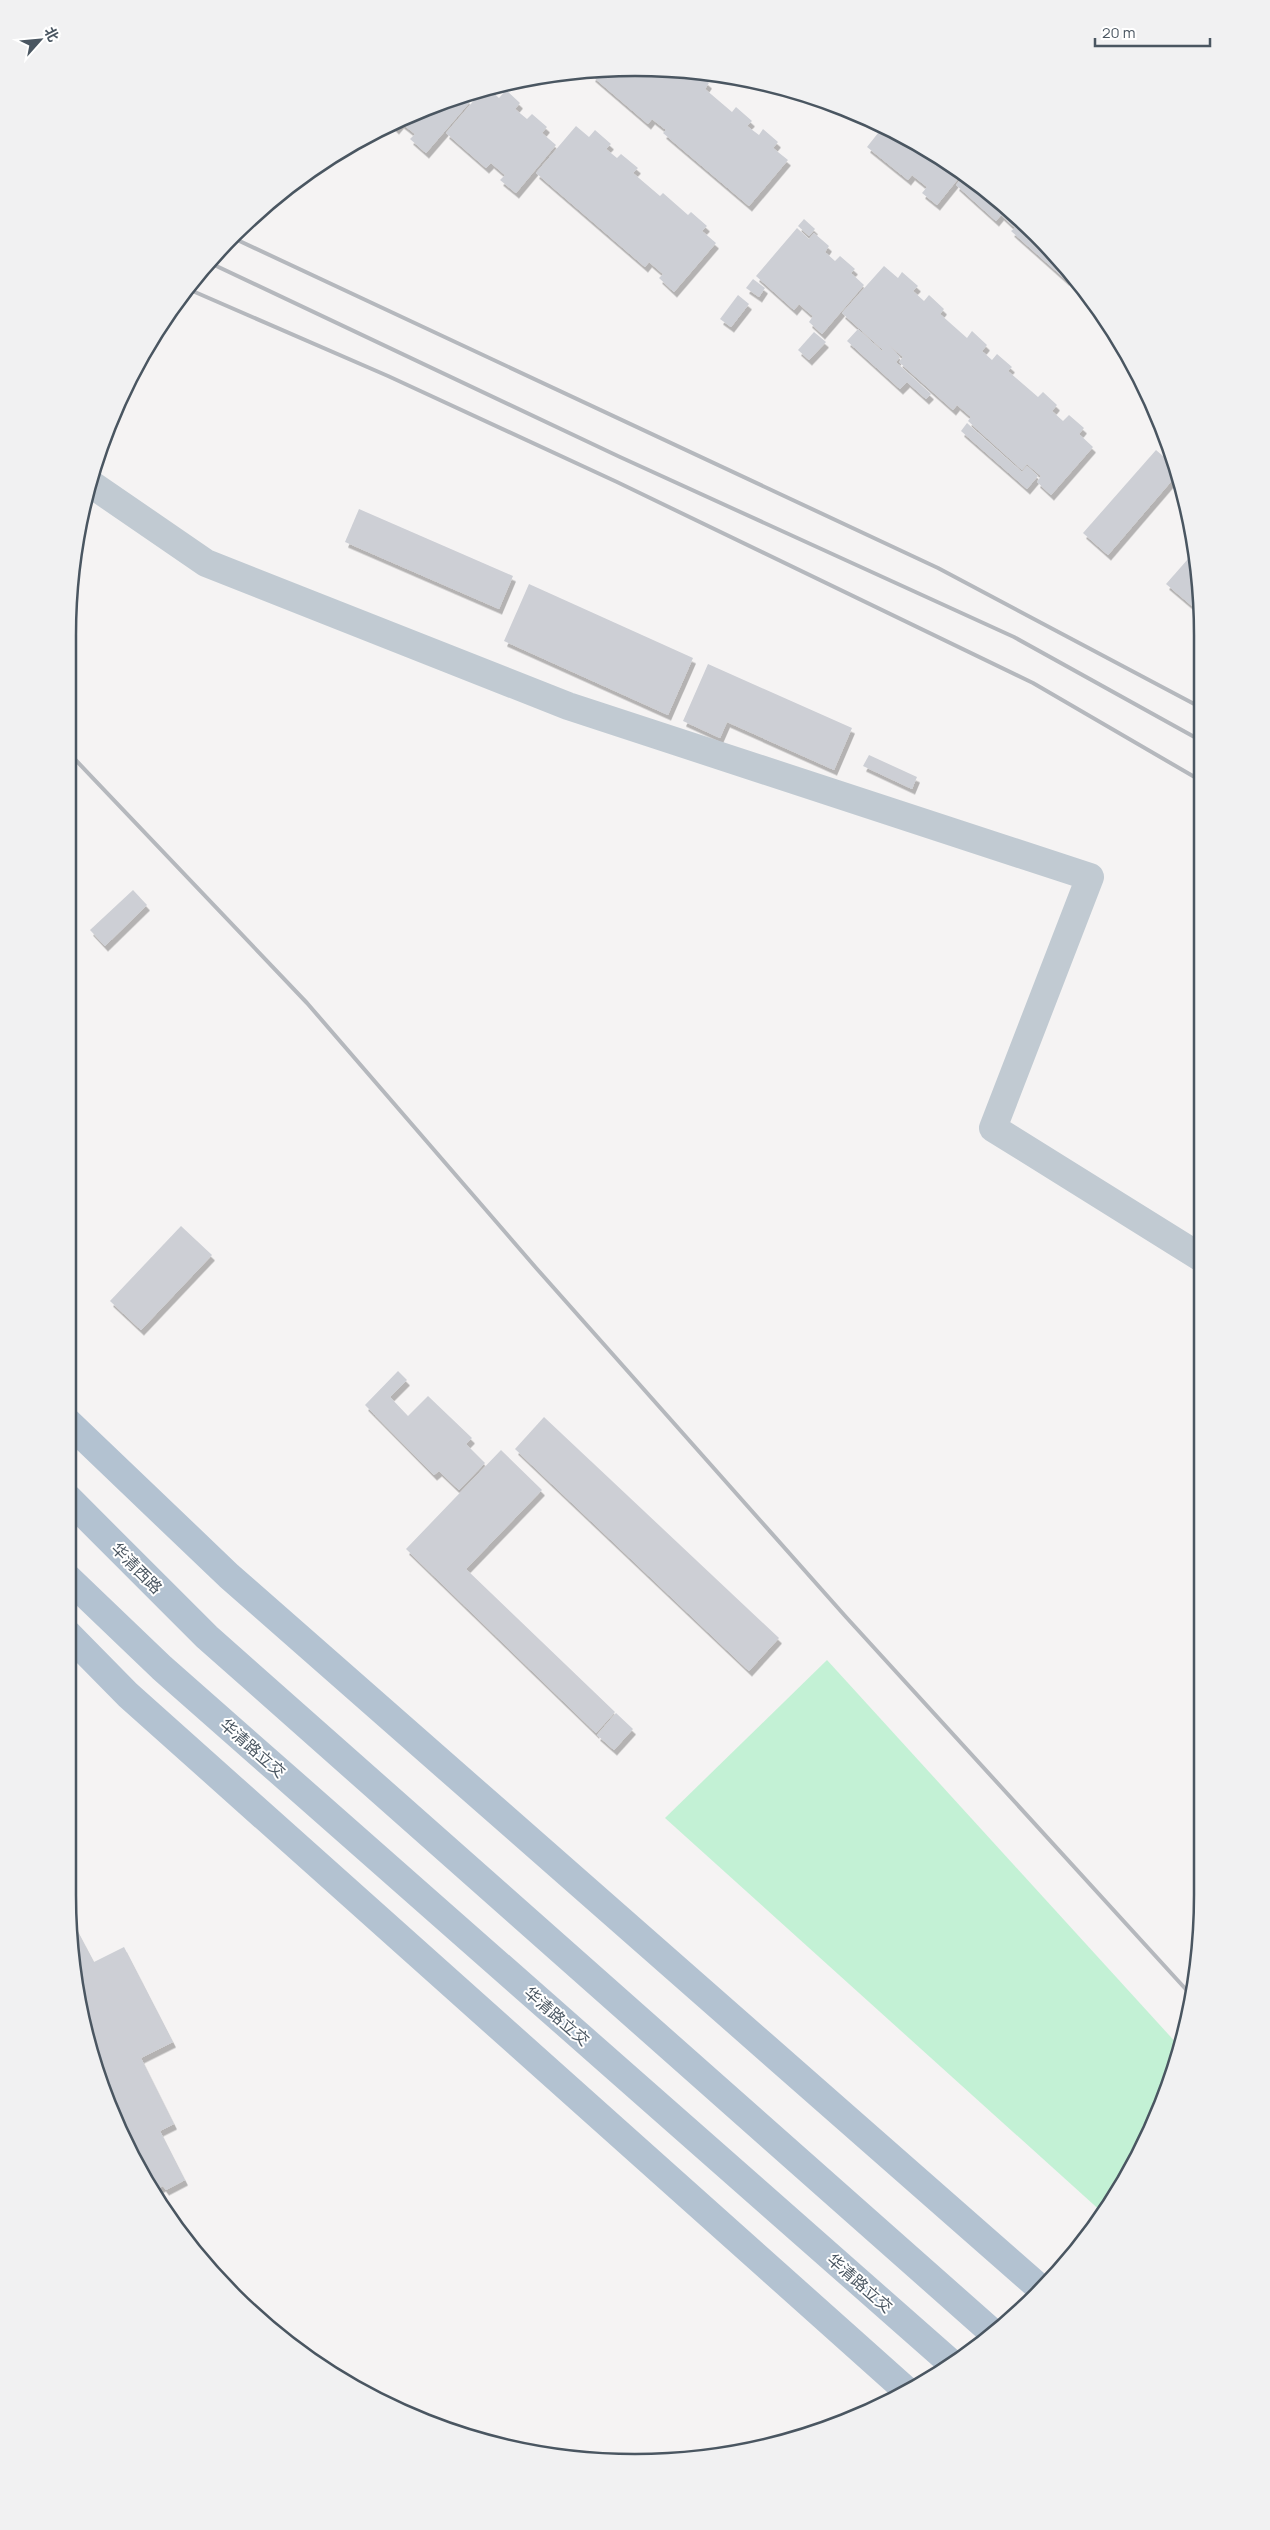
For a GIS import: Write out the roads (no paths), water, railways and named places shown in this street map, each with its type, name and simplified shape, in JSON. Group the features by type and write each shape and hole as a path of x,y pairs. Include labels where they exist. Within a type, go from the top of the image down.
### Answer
{"main road":[{"path":"76,1430 236,1582 1035,2284"},
{"name":"华清西路","path":"76,1506 208,1637 987,2328"},
{"name":"华清路立交","path":"76,1586 162,1668 946,2359"},
{"path":"76,1642 128,1695 901,2386"},
{"path":"852,2341 871,2362 891,2391"}],"lane":[{"path":"96,487 206,563 559,702 1090,877 993,1128 1194,1253"}],"railway":[{"path":"239,241 938,568 1194,704"},
{"path":"216,266 620,457 1014,637 1194,737"},
{"path":"195,292 388,376 617,482 1033,683 1194,777"},
{"path":"76,760 307,1003 537,1269 846,1617 1186,1989"}]}
